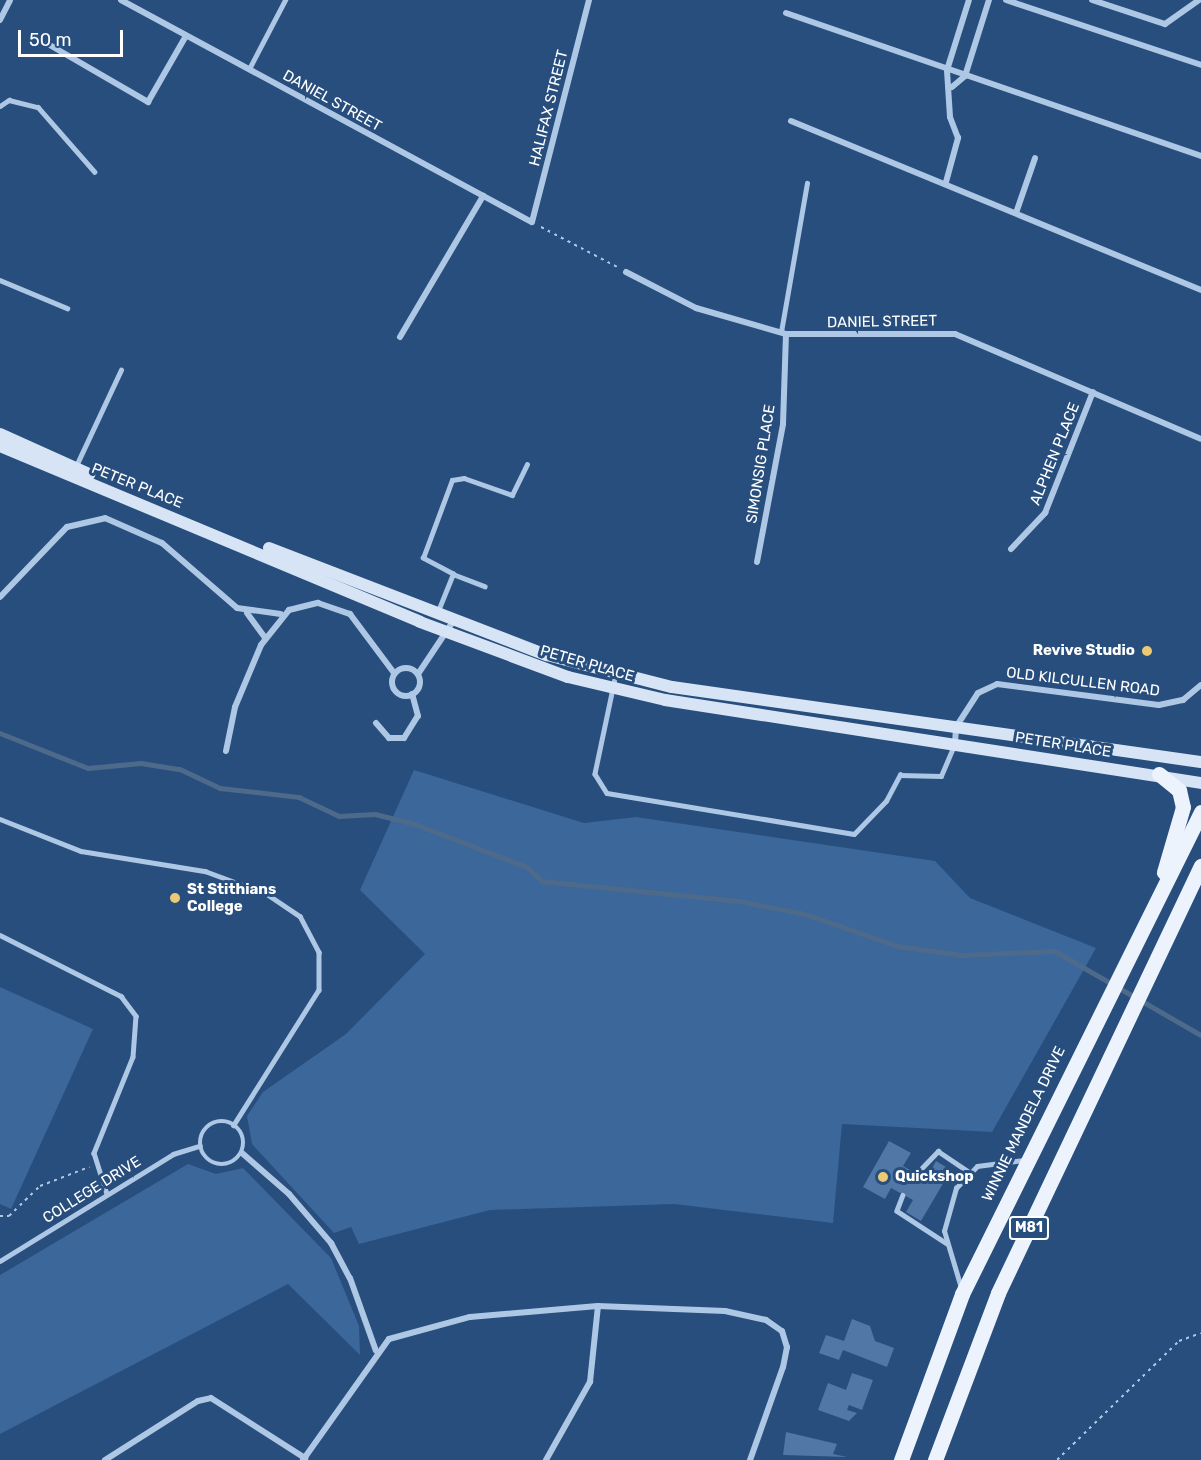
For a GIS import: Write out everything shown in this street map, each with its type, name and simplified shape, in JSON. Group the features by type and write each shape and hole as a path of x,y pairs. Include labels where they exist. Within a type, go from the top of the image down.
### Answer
{"main road":[{"name":"PETER PLACE","path":"0,434 75,468 435,616 450,628"},
{"name":"PETER PLACE","path":"0,446 450,628 613,688 1159,774 1201,783"},
{"name":"PETER PLACE","path":"498,645 616,674 748,701 956,727 1201,762"},
{"path":"1151,909 1183,807 1179,789 1159,774"},
{"name":"WINNIE MANDELA DRIVE","path":"901,1460 962,1294 1110,990 1201,812"},
{"name":"M81","path":"935,1460 998,1293 1201,866"}],"street":[{"path":"0,20 10,0"},
{"name":"DANIEL STREET","path":"121,0 532,222"},
{"name":"HALIFAX STREET","path":"532,222 589,0"},
{"path":"946,182 958,138 950,117 952,87 947,70 969,0"},
{"path":"952,87 964,76 989,0"},
{"path":"1006,0 1201,65"},
{"path":"1092,0 1165,24 1199,0"},
{"path":"786,12 964,76 1201,156"},
{"path":"48,44 148,102 186,36"},
{"path":"791,122 946,182 1201,290"},
{"path":"1017,213 1035,158"},
{"path":"400,337 483,196"},
{"name":"DANIEL STREET","path":"626,272 696,308 784,333 954,334 1201,439"},
{"name":"SIMONSIG PLACE","path":"757,562 783,424 784,333"},
{"name":"ALPHEN PLACE","path":"1011,549 1045,513 1093,392"},
{"path":"0,597 67,527 105,518 162,543 246,612 265,638"},
{"path":"226,751 235,707 265,638 281,615 298,606 336,607 363,628 394,673 395,691 412,694"},
{"path":"246,612 281,615"},
{"path":"412,694 420,685 418,674 450,628"},
{"path":"394,673 406,668 418,674"},
{"name":"OLD KILCULLEN ROAD","path":"955,743 956,727 978,693 997,684 1160,705 1184,700 1201,684"},
{"path":"376,723 389,738 404,738 418,716 412,694"},
{"path":"242,1153 289,1194 331,1243 376,1351"},
{"path":"546,1460 590,1383 598,1306"},
{"path":"105,1460 198,1401 211,1398 304,1459 376,1351 389,1339 423,1326 598,1306 725,1311 766,1320 782,1330 786,1357 750,1460"}],"lane":[{"path":"249,69 285,0"},
{"path":"0,106 9,100 38,107 95,172"},
{"path":"784,333 807,183"},
{"path":"0,280 67,308"},
{"path":"75,468 121,370"},
{"path":"485,586 453,574 423,558 452,480 465,478 512,495 527,464"},
{"path":"435,616 453,574"},
{"path":"616,674 595,774 607,793 841,834 865,826 900,776 940,776 955,743"},
{"path":"0,819 81,851 205,871 267,894 300,916 319,952 319,990 234,1125"},
{"path":"0,935 121,996 136,1016 136,1048 100,1135 95,1165 108,1194"},
{"path":"222,1121 234,1125 244,1138 242,1153 232,1163 218,1165 206,1158 200,1146 208,1126 222,1121"},
{"name":"COLLEGE DRIVE","path":"0,1261 173,1154 200,1146"},
{"path":"916,1173 938,1151 968,1171 1027,1160"},
{"path":"962,1294 946,1243 947,1210 968,1171"},
{"path":"903,1195 897,1211 946,1243"}],"path":[{"path":"532,222 626,272"},
{"path":"0,1216 9,1216 40,1186 95,1165"},
{"path":"1056,1460 1179,1341 1201,1333"}],"shaded area":[{"path":"414,770 584,823 636,817 935,861 970,898 1096,948 992,1132 842,1124 833,1223 674,1204 490,1210 359,1244 351,1227 334,1233 252,1144 247,1116 263,1092 346,1034 425,954 360,890"},
{"path":"0,987 93,1029 11,1209 0,1204"},
{"path":"188,1164 216,1174 243,1168 331,1258 359,1326 360,1355 288,1284 0,1434 0,1275"}],"building":[{"path":"889,1141 911,1153 903,1166 926,1179 936,1161 951,1170 921,1221 906,1212 913,1200 891,1188 885,1199 863,1187"},
{"path":"852,1319 870,1326 875,1341 894,1348 887,1367 843,1350 839,1360 819,1353 826,1335 844,1341"},
{"path":"852,1373 873,1380 862,1410 849,1405 847,1410 857,1413 849,1421 818,1410 828,1383 846,1390"},
{"path":"786,1432 837,1444 833,1454 847,1457 783,1455"}],"waterway":[{"path":"0,733 88,768 141,763 180,769 220,788 299,797 339,816 375,814 415,824 527,867 542,881 739,901 805,914 898,946 961,955 1055,951 1201,1035"}],"place":[{"name":"Revive Studio","path":"1147,651"},
{"name":"St Stithians College","path":"175,898"},
{"name":"Quickshop","path":"883,1177"}]}
